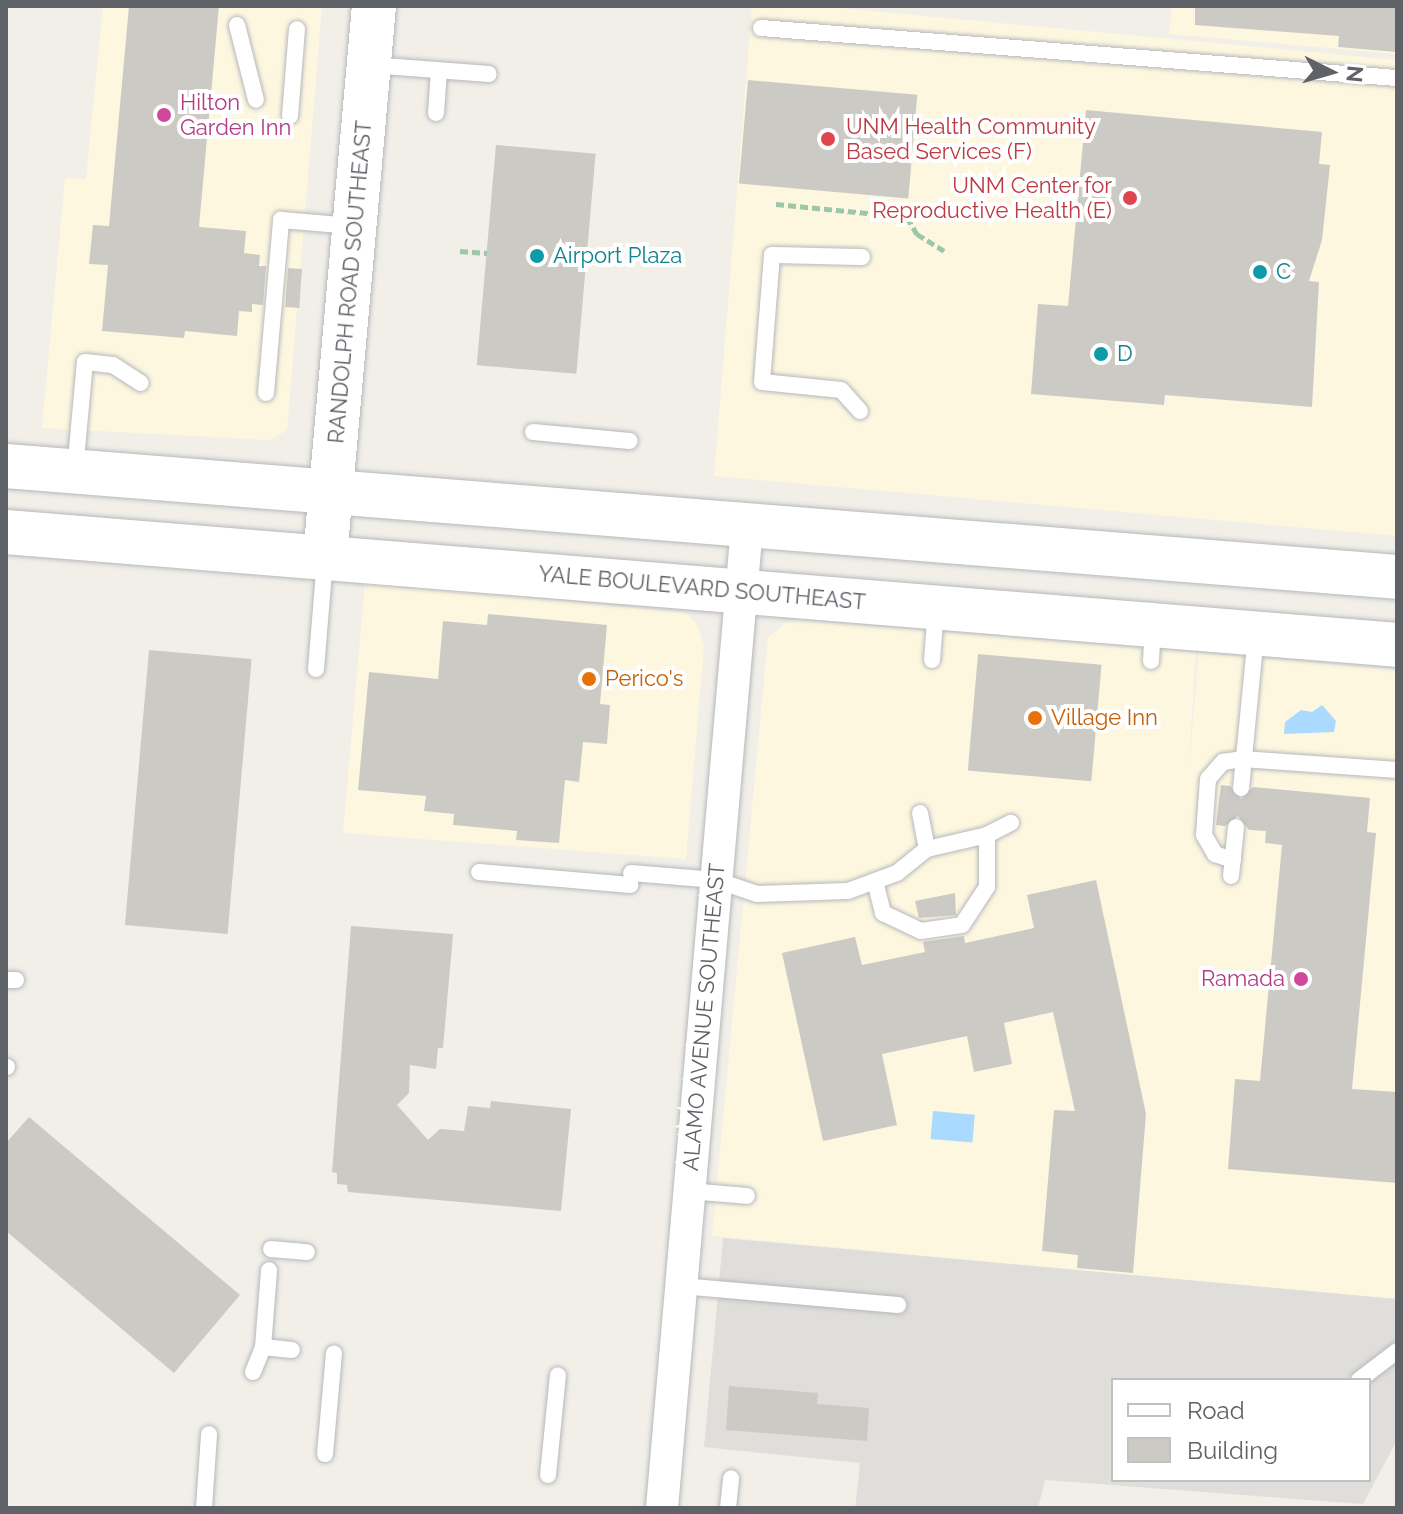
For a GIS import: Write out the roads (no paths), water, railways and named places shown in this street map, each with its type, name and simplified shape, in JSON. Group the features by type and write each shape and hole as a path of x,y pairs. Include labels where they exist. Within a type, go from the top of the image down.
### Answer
{"main road":[{"name":"RANDOLPH ROAD SOUTHEAST","path":"325,557 374,6"},
{"path":"6,466 1397,577"},
{"name":"YALE BOULEVARD SOUTHEAST","path":"6,532 936,607 1152,644 1256,634 1397,645"}],"street":[{"name":"ALAMO AVENUE SOUTHEAST","path":"662,1508 747,527"}],"lane":[{"path":"237,25 256,100"},
{"path":"761,28 1397,78"},
{"path":"290,116 297,29"},
{"path":"369,65 489,74"},
{"path":"436,113 439,71"},
{"path":"266,393 281,220 355,226"},
{"path":"860,411 841,390 762,382 772,255 862,257"},
{"path":"75,472 85,362 113,365 141,383"},
{"path":"533,432 630,441"},
{"path":"316,669 325,557"},
{"path":"932,660 936,607"},
{"path":"1241,788 1256,634"},
{"path":"1236,827 1232,868 1215,854 1204,835 1208,779 1223,762 1243,759 1397,770"},
{"path":"920,813 927,849"},
{"path":"479,872 716,880 757,894 848,891 897,873 927,849 987,835 1011,823"},
{"path":"875,881 883,913 921,931 962,925 987,887 987,835"},
{"path":"689,1191 747,1196"},
{"path":"271,1249 307,1252"},
{"path":"253,1372 263,1347 269,1270"},
{"path":"681,1286 898,1305"},
{"path":"263,1347 292,1350"},
{"path":"1362,1378 1397,1351"},
{"path":"325,1454 334,1353"},
{"path":"548,1475 558,1375"},
{"path":"204,1508 209,1434"},
{"path":"728,1508 731,1478"}],"water":[{"path":"1322,705 1336,721 1334,732 1284,734 1285,722 1301,710 1312,712"},
{"path":"933,1111 975,1115 972,1143 931,1139"}],"place":[{"name":"Hilton Garden Inn","path":"164,115"},
{"name":"UNM Health Community Based Services (F)","path":"828,139"},
{"name":"UNM Center for Reproductive Health (E)","path":"1130,198"},
{"name":"Airport Plaza","path":"537,256"},
{"name":"C","path":"1260,272"},
{"name":"D","path":"1101,354"},
{"name":"Perico's","path":"589,679"},
{"name":"Village Inn","path":"1035,718"},
{"name":"Ramada","path":"1301,979"}]}
